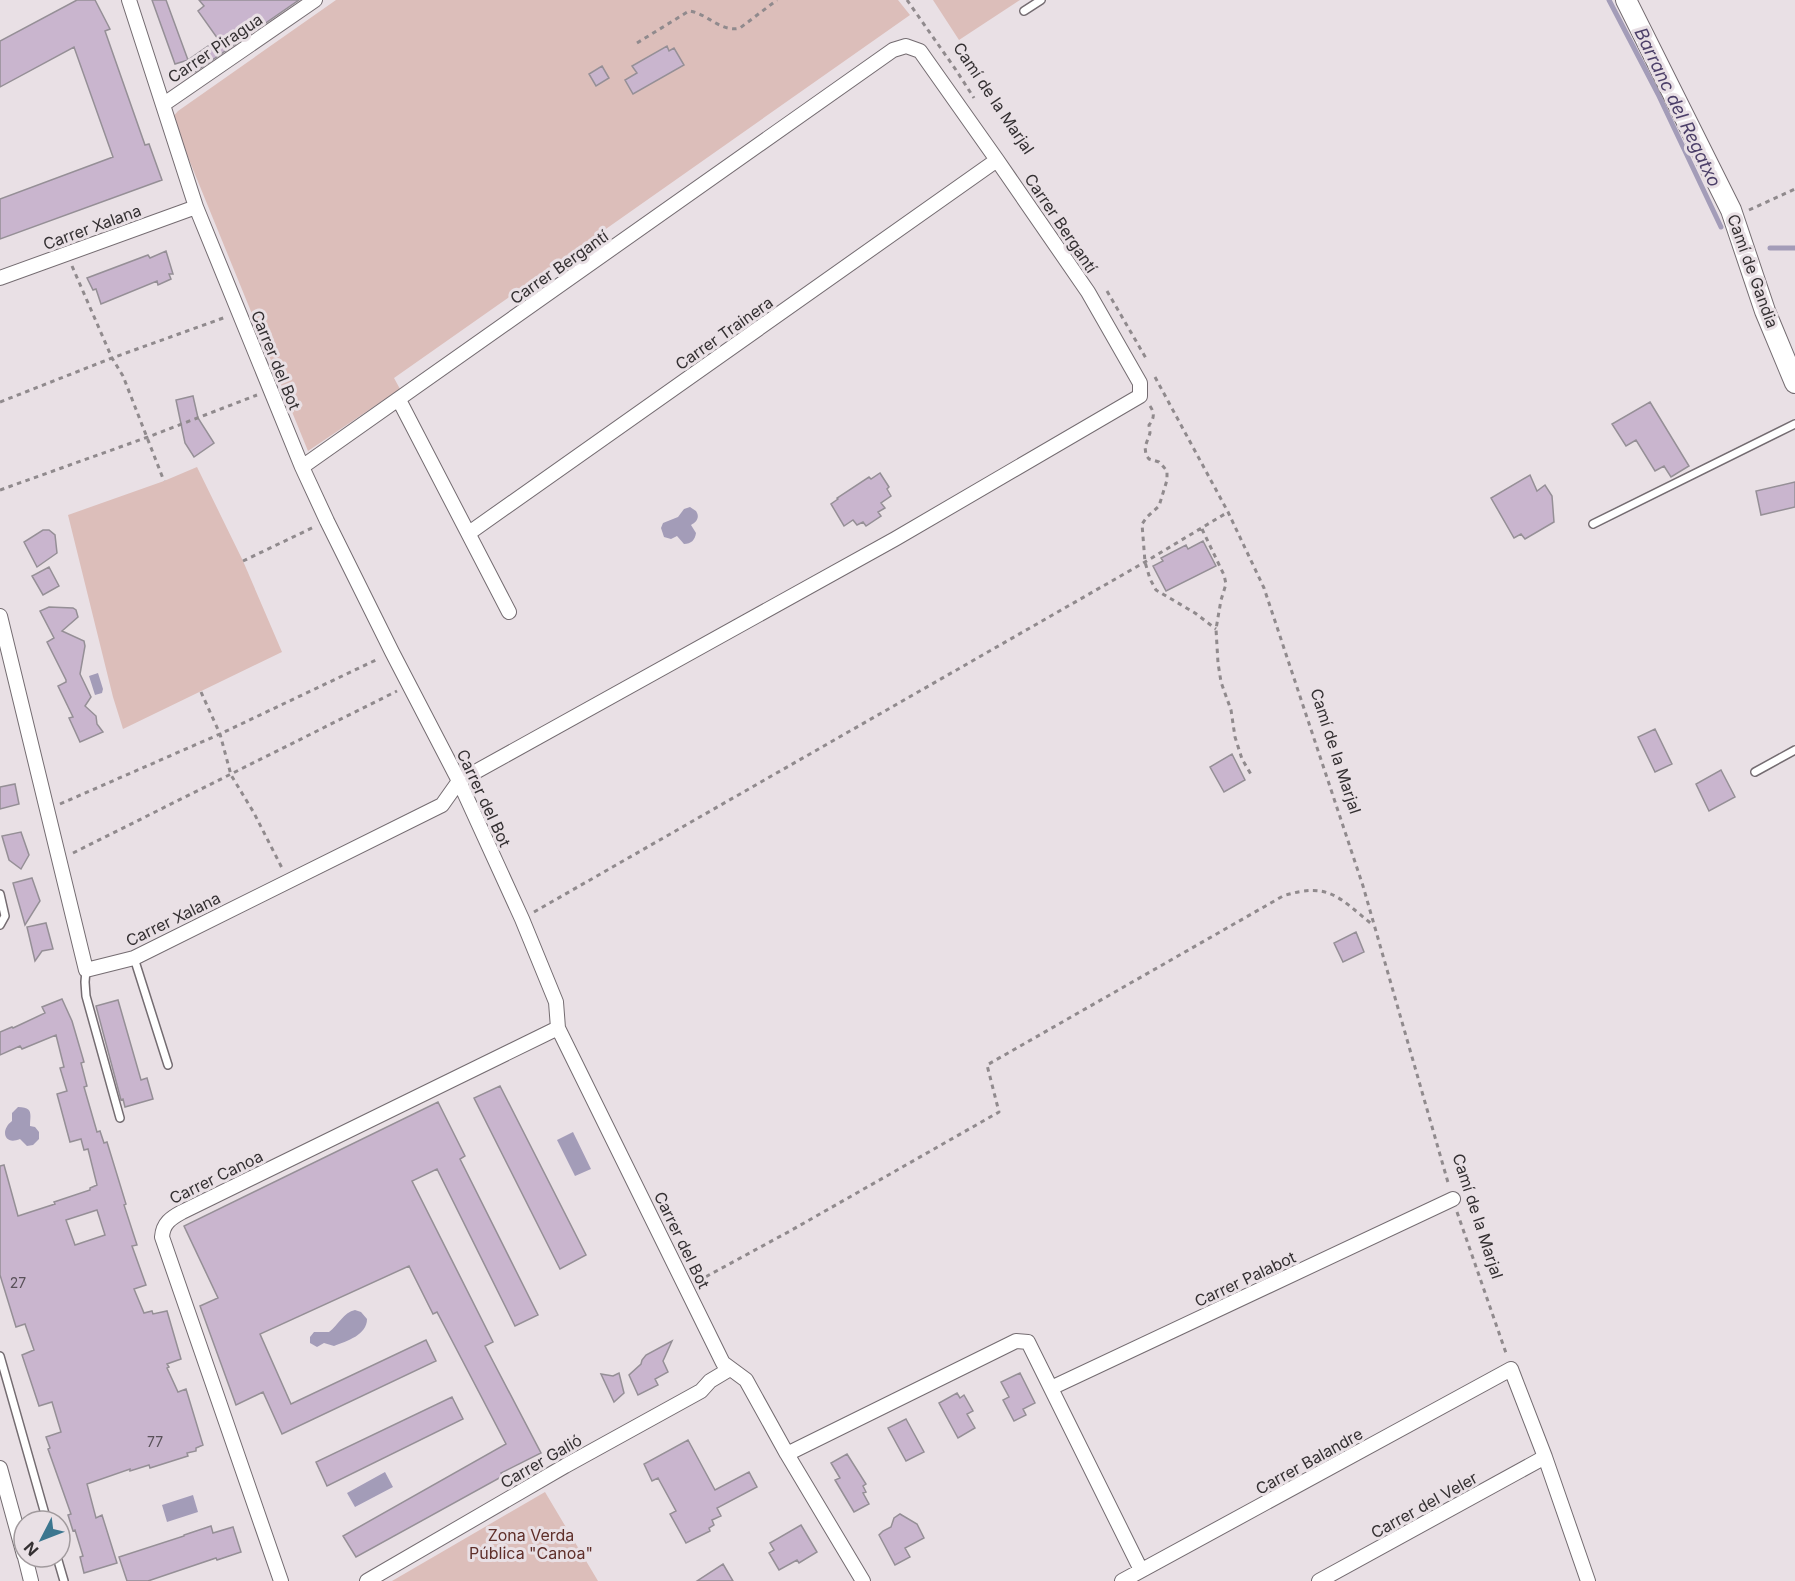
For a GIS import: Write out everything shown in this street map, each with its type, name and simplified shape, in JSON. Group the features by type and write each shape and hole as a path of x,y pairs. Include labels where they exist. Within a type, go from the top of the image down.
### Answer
{"main road":[{"name":"Camí de Gandia","path":"1626,0 1734,217 1766,311 1795,383"}],"street":[{"name":"Carrer del Bot","path":"129,0 196,207 302,467 392,652 459,781 522,919 556,1002 558,1028 723,1363 746,1380 787,1455 863,1581"},
{"name":"Carrer Piragua","path":"164,104 315,0"},
{"name":"Carrer Bergantí","path":"302,467 893,50 906,46 920,51 1088,292 1140,383 1140,396"},
{"name":"Carrer Trainera","path":"469,533 997,160"},
{"name":"Carrer Xalana","path":"0,278 196,207"},
{"path":"459,781 895,539 1140,396"},
{"path":"399,400 509,612"},
{"path":"0,616 86,970"},
{"name":"Carrer Xalana","path":"86,970 134,958 442,805 459,781"},
{"name":"Carrer Canoa","path":"281,1581 162,1237 164,1226 182,1212 558,1028"},
{"name":"Carrer Palabot","path":"1051,1388 1453,1199"},
{"path":"787,1455 1016,1341 1028,1342 1141,1570"},
{"name":"Carrer Galió","path":"367,1581 565,1466 701,1391 710,1381 730,1369"},
{"path":"1511,1369 1545,1457 1588,1581"},
{"name":"Carrer Balandre","path":"1123,1581 1511,1369"},
{"name":"Carrer del Veler","path":"1319,1581 1545,1457"},
{"path":"0,1468 12,1512"}],"lane":[{"path":"1024,11 1041,0"},
{"path":"1593,524 1795,424"},
{"path":"1755,772 1795,750"},
{"path":"0,894 5,916 0,925"},
{"path":"134,958 168,1065"},
{"path":"86,970 86,996 120,1118"},
{"path":"0,1356 44,1509"}],"path":[{"path":"637,44 689,11 701,14 728,29 735,29 740,28 777,0"},
{"name":"Camí de la Marjal","path":"907,0 974,99"},
{"path":"1734,217 1795,189"},
{"path":"1068,233 1091,267"},
{"path":"66,253 112,358 123,376 164,482"},
{"path":"1102,283 1148,362"},
{"path":"0,402 239,312"},
{"name":"Camí de la Marjal","path":"1153,373 1228,512 1264,588 1375,926 1453,1199 1511,1369"},
{"path":"0,490 148,437 270,389"},
{"path":"1140,396 1153,411 1153,420 1149,425 1150,433 1145,447 1146,455 1149,459 1159,462 1167,471 1160,506 1142,524 1145,562 1150,579 1156,590 1195,613 1216,629"},
{"path":"522,919 1145,562 1228,512"},
{"path":"243,561 327,521"},
{"path":"1202,529 1226,584 1216,629 1218,663 1221,682 1231,710 1235,737 1242,759 1252,776"},
{"path":"47,810 220,734 392,652"},
{"path":"59,860 410,685"},
{"path":"201,692 220,734 231,775 254,813 288,881"},
{"path":"687,1287 999,1112 987,1065 1283,896 1310,890 1332,893 1375,926"}],"green space":[{"path":"336,0 898,0 910,15 394,378 400,389 308,451 172,118 178,111"},
{"path":"933,0 1020,0 959,40"},
{"path":"197,467 243,561 282,652 123,729 68,515"},
{"name":"Zona Verda Pública \"Canoa\"","path":"545,1492 598,1581 392,1581"}],"shaded area":[{"path":"690,507 698,515 696,521 691,525 696,533 694,540 684,544 677,536 671,539 664,537 661,528 663,523 678,517 684,509"},
{"path":"98,673 103,689 102,693 95,695 89,676"},
{"path":"18,1107 29,1110 30,1126 35,1127 39,1132 39,1139 33,1145 27,1146 20,1139 15,1141 7,1139 6,1129 12,1121 12,1113"},
{"path":"573,1132 591,1169 575,1176 557,1140"},
{"path":"355,1310 361,1312 367,1319 360,1333 334,1346 324,1343 317,1347 310,1343 310,1337 314,1332 329,1332 344,1316"},
{"path":"385,1472 393,1487 355,1507 347,1493"},
{"path":"193,1495 198,1512 167,1522 162,1505"}],"building":[{"path":"77,0 95,0 110,29 105,31 145,145 149,144 162,180 0,239 0,199 113,157 74,47 0,87 0,41"},
{"path":"152,0 166,0 188,60 175,64"},
{"path":"199,0 299,0 195,72 188,60 218,39 198,11 204,6"},
{"path":"667,46 669,51 674,48 684,65 633,94 625,80 637,73 632,66"},
{"path":"602,66 609,78 596,86 589,74"},
{"path":"166,251 173,274 169,274 171,279 158,285 157,281 101,304 96,289 93,290 87,278 148,255 150,258"},
{"path":"193,396 198,418 214,443 194,457 185,443 176,400"},
{"path":"1650,402 1689,466 1671,477 1664,466 1655,471 1636,440 1626,446 1612,424"},
{"path":"880,473 889,487 887,489 891,496 881,503 885,508 878,512 881,516 866,526 863,522 857,525 853,520 844,526 831,504 869,477 871,479"},
{"path":"1530,475 1537,491 1545,485 1552,496 1554,522 1525,539 1521,534 1514,538 1491,498"},
{"path":"1795,482 1795,507 1761,515 1756,491"},
{"path":"43,530 49,530 55,535 57,553 37,567 24,542"},
{"path":"1203,541 1216,566 1166,591 1153,566 1163,561 1161,558 1186,545 1188,549"},
{"path":"49,567 59,586 43,595 32,576"},
{"path":"49,607 76,610 78,617 62,631 84,641 80,674 91,697 85,706 96,716 97,724 103,732 80,742 69,718 73,717 58,686 66,680 47,642 54,638 40,611"},
{"path":"1655,729 1672,764 1655,772 1638,737"},
{"path":"1232,754 1245,780 1224,792 1210,767"},
{"path":"1721,770 1735,797 1709,811 1696,784"},
{"path":"15,784 19,804 0,809 0,787"},
{"path":"21,832 29,855 21,869 9,860 2,836"},
{"path":"32,878 40,901 25,925 13,883"},
{"path":"46,923 53,949 42,951 35,961 27,927"},
{"path":"1356,932 1364,952 1343,962 1334,943"},
{"path":"62,999 72,1021 84,1062 81,1063 87,1086 84,1087 97,1132 100,1131 104,1143 107,1142 137,1245 132,1246 146,1285 134,1289 144,1313 167,1311 181,1359 167,1364 169,1367 167,1368 178,1392 186,1389 203,1445 196,1448 196,1451 187,1453 188,1456 150,1468 149,1465 130,1471 130,1469 87,1484 96,1518 102,1515 117,1563 84,1573 80,1557 83,1556 75,1530 73,1531 72,1528 72,1509 69,1509 46,1437 61,1432 52,1402 39,1406 22,1355 34,1350 25,1324 16,1327 0,1275 0,1166 4,1165 18,1216 55,1204 54,1202 90,1190 97,1185 88,1149 84,1150 81,1139 70,1142 57,1094 67,1091 60,1068 64,1067 56,1035 0,1055 0,1032 45,1013 42,1007","holes":["97,1210 105,1235 75,1245 66,1220"]},
{"path":"118,1000 141,1080 147,1078 153,1099 125,1107 123,1099 121,1100 96,1006"},
{"path":"500,1086 586,1255 560,1269 474,1098"},
{"path":"438,1102 465,1156 460,1159 538,1315 515,1326 437,1169 412,1181 493,1342 485,1346 541,1453 501,1473 503,1476 356,1557 343,1536 506,1444 437,1312 433,1314 409,1266 260,1334 291,1404 426,1340 436,1361 282,1434 263,1392 236,1405 200,1306 218,1298 184,1226"},
{"path":"672,1341 663,1361 668,1372 655,1379 658,1385 638,1395 629,1375 641,1364 646,1355"},
{"path":"619,1373 624,1393 614,1402 601,1374 613,1376"},
{"path":"1020,1373 1035,1403 1023,1409 1026,1415 1014,1421 1003,1400 1009,1397 1001,1382"},
{"path":"957,1393 960,1398 964,1395 973,1411 967,1414 975,1428 958,1438 939,1403"},
{"path":"452,1397 463,1419 327,1486 316,1462"},
{"path":"906,1419 924,1452 906,1461 888,1428"},
{"path":"688,1440 715,1490 749,1472 757,1487 717,1508 721,1516 712,1520 714,1525 709,1528 710,1531 686,1543 670,1514 676,1511 658,1478 652,1481 644,1464"},
{"path":"847,1454 866,1484 863,1486 866,1492 863,1493 869,1504 854,1512 835,1480 840,1478 831,1463"},
{"path":"900,1514 917,1524 924,1538 905,1548 910,1557 895,1565 879,1535 891,1527 894,1518"},
{"path":"801,1525 817,1552 799,1563 797,1560 779,1570 769,1553 774,1550 770,1543"},
{"path":"211,1526 213,1533 233,1527 241,1552 148,1581 127,1581 119,1557"},
{"path":"723,1564 733,1581 697,1581"}],"waterway":[{"name":"Barranc del Regatxo","path":"1609,0 1658,94 1721,227"},
{"name":"Barranc del Regatxo","path":"1770,248 1795,248"}]}
